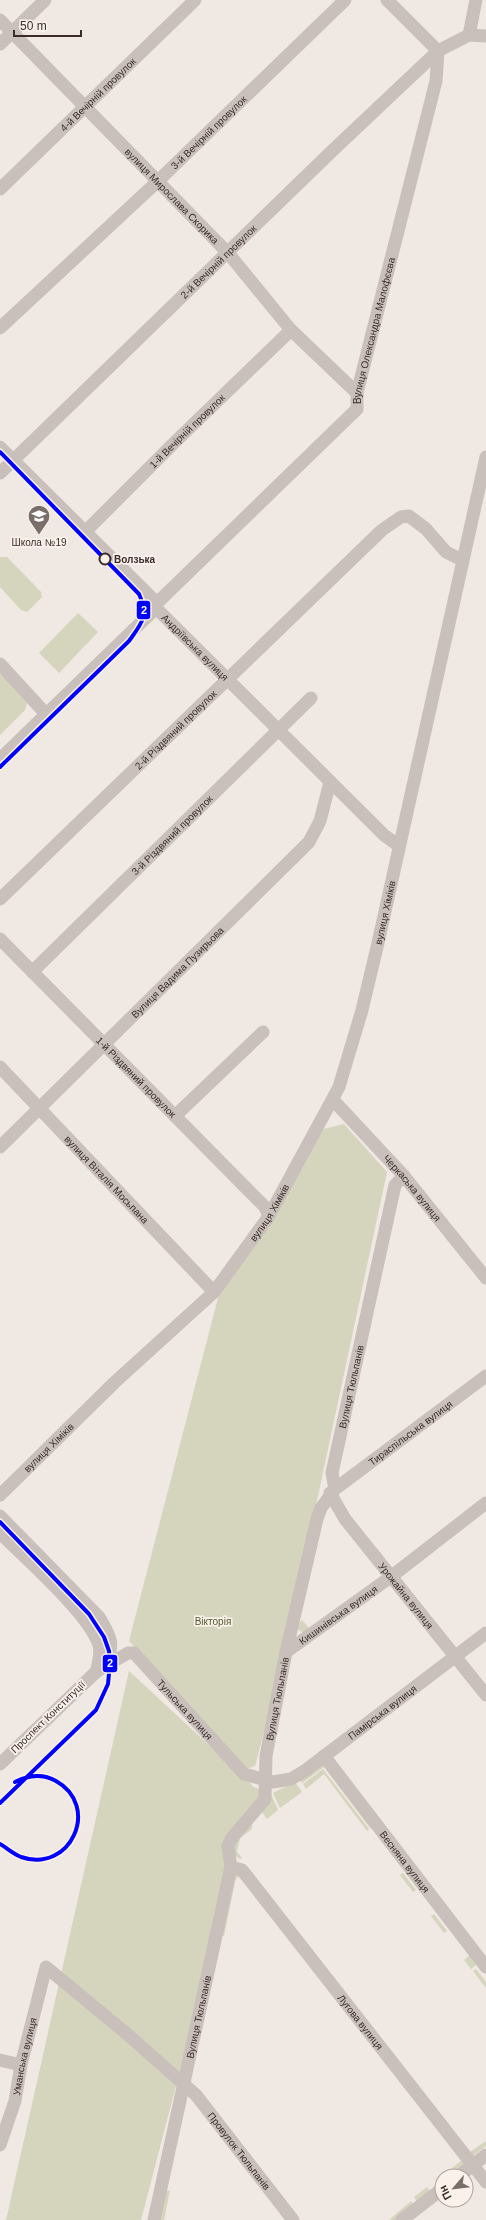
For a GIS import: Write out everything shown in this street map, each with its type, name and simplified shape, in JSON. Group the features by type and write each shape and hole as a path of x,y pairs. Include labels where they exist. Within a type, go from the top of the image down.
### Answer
{"street":[{"path":"0,44 45,0"},
{"name":"4-й Вечірній провулок","path":"0,189 195,0"},
{"name":"3-й Вечірній провулок","path":"0,328 158,181 345,0"},
{"path":"387,0 438,51"},
{"path":"476,0 469,35 486,36"},
{"name":"вулиця Мирослава Скорика","path":"0,20 228,253 291,330 357,393"},
{"name":"2-й Вечірній провулок","path":"0,473 332,151 438,51 469,35"},
{"name":"Вулиця Олександра Малофєєва","path":"0,759 356,409 357,393 436,81 438,51"},
{"name":"1-й Вечірній провулок","path":"84,533 171,445 291,330"},
{"name":"Андріївська вулиця","path":"0,447 278,730 384,835 399,846"},
{"name":"вулиця Хіміків","path":"0,1495 115,1382 214,1292 269,1216 334,1101 362,1010 486,457"},
{"name":"2-й Різдвяний провулок","path":"0,899 382,530 401,517 409,516 417,521 446,552 462,560"},
{"path":"0,664 46,714"},
{"name":"3-й Різдвяний провулок","path":"32,972 311,698"},
{"name":"Вулиця Вадима Пузирьова","path":"0,1147 103,1043 309,842 320,821 330,782"},
{"name":"1-й Різдвяний провулок","path":"0,939 265,1206 269,1216"},
{"path":"175,1116 262,1032"},
{"name":"вулиця Віталія Мосьпана","path":"0,1067 214,1292"},
{"name":"Черкаська вулиця","path":"334,1101 404,1176 486,1278"},
{"name":"Вулиця Тюльпанів","path":"154,2220 231,1867 228,1846 231,1839 265,1799 270,1782 266,1756 286,1652 317,1519 332,1491 332,1473 395,1185 404,1176"},
{"name":"Тираспільська вулиця","path":"332,1491 486,1376"},
{"name":"Урожайна вулиця","path":"332,1491 345,1519 486,1695"},
{"name":"Кишинівська вулиця","path":"286,1652 392,1576 486,1503"},
{"path":"0,1516 99,1617 107,1630 111,1644 109,1655 97,1671"},
{"path":"0,1533 61,1594 91,1630 99,1645 100,1657 97,1671"},
{"name":"Памірська вулиця","path":"270,1782 291,1779 324,1756 486,1633"},
{"name":"Тульська вулиця","path":"97,1671 128,1653 134,1653 244,1774 270,1782"},
{"name":"Проспект Конституції","path":"0,1764 97,1671"},
{"name":"Весняна вулиця","path":"324,1756 486,1967"},
{"name":"Лугова вулиця","path":"231,1867 242,1870 486,2182"},
{"name":"Провулок Тюльпанів","path":"46,1967 127,2034 196,2095 293,2220"},
{"name":"Уманська вулиця","path":"0,2145 15,2101 21,2065 46,1967"},
{"path":"0,2060 21,2065"},
{"path":"470,2168 486,2155"},
{"path":"402,2220 434,2195"}],"green space":[{"path":"0,557 7,557 41,592 42,597 27,612 21,610 0,587"},
{"path":"78,613 98,632 59,673 39,653"},
{"path":"0,671 27,703 25,710 0,735"},
{"name":"Вікторія","path":"344,1124 387,1172 282,1665 255,1766 246,1769 129,1641 219,1294 323,1129"},
{"path":"302,1620 311,1631 306,1635 295,1627"},
{"path":"129,1671 254,1787 263,1791 252,1819 252,1829 240,1838 237,1852 242,1858 240,1859 236,1856 141,2220 6,2220"},
{"path":"324,1764 373,1826 370,1828 324,1767 302,1783 300,1780"},
{"path":"323,1769 369,1829 367,1831 324,1774 306,1789 303,1784"},
{"path":"295,1782 302,1792 280,1808 273,1793"},
{"path":"271,1794 278,1810 267,1819 260,1809"},
{"path":"237,1872 242,1878 237,1877 235,1882 224,1936 219,1935"},
{"path":"403,1873 416,1890 413,1892 400,1875"},
{"path":"434,1914 447,1931 444,1933 431,1916"},
{"path":"470,1955 477,1964 471,1969 464,1960"},
{"path":"476,1969 486,1982 486,1988 473,1971"},
{"path":"486,2141 486,2146 473,2156 470,2152"},
{"path":"462,2160 467,2163 462,2168 452,2168"},
{"path":"427,2187 432,2194 419,2204 414,2197"},
{"path":"163,2190 170,2191 164,2220 157,2220"},
{"path":"411,2201 415,2206 396,2220 389,2220"}],"transit line":[{"name":"2","path":"0,452 139,594 144,614 141,624 129,641 0,767"},
{"name":"2","path":"0,1522 89,1614 104,1637 109,1651 110,1663 108,1684 96,1710 0,1803"},
{"name":"2","path":"0,1844 21,1857 39,1860 54,1856 66,1847 74,1835 78,1821 77,1806 69,1792 56,1781 51,1778 41,1776 30,1776 15,1782"}],"place":[{"name":"Школа №19","path":"39,536"},
{"name":"Волзька","path":"105,559"}]}
